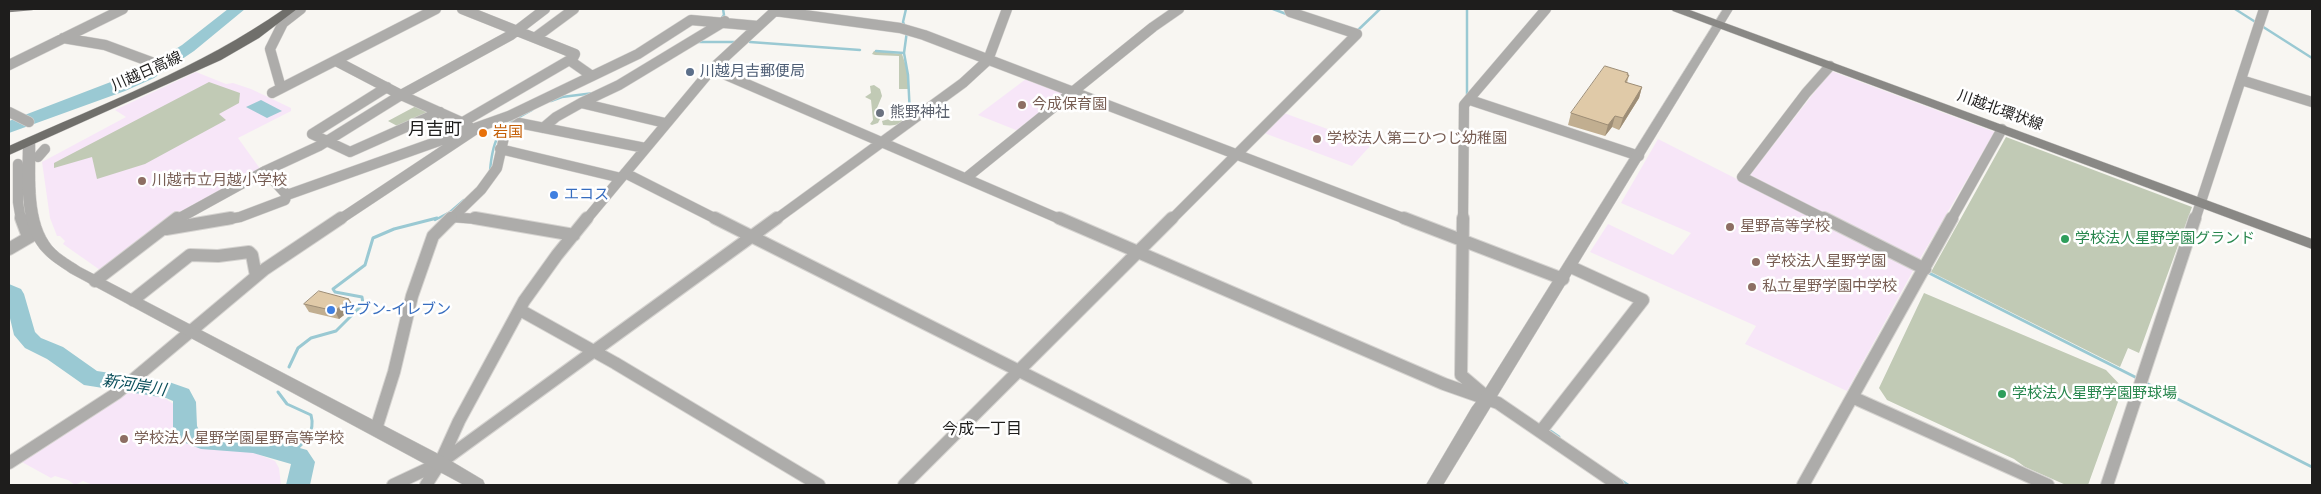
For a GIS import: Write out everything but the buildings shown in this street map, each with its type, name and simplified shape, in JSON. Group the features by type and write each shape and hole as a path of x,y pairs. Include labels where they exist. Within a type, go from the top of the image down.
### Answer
{"main road":[{"name":"川越日高線","path":"9,152 163,83 235,47 292,9"},
{"name":"川越北環状線","path":"1677,9 1723,17 1830,66 2002,129 2312,234"},
{"name":"川越北環状線","path":"1697,9 1723,17 2202,198 2312,244"}],"street":[{"path":"9,65 122,9"},
{"path":"301,9 283,24 270,49 277,90 436,9"},
{"path":"462,9 575,54 572,62 592,76"},
{"path":"95,281 182,215 327,141 401,95 516,31 545,9"},
{"path":"536,38 574,9"},
{"path":"393,485 440,463 963,83 988,60 1007,9"},
{"path":"966,178 1074,93 1153,27 1179,9"},
{"path":"904,485 1238,155 1357,34 1290,12 1289,9"},
{"path":"1546,9 1470,100 1464,104 1465,241 1461,375 1488,398 1541,431 1618,485"},
{"path":"2107,485 2264,9"},
{"path":"426,485 440,463 459,421 520,310 557,255 712,68 776,10 913,31 1563,279"},
{"path":"1434,485 1478,411 1488,398 1639,156 1723,17"},
{"path":"166,229 252,214 285,200 287,195 509,116 638,54 691,20 714,20 758,26"},
{"path":"543,128 556,117 620,85 725,22"},
{"path":"62,38 105,45 151,62"},
{"path":"463,122 573,58"},
{"path":"336,61 401,95 476,129"},
{"path":"1830,66 1742,177 1925,269"},
{"path":"712,68 1444,384 1476,397 1488,398"},
{"path":"2240,80 2312,102"},
{"path":"387,87 312,134 350,152 440,112"},
{"path":"1470,100 1639,156"},
{"path":"581,103 665,123"},
{"path":"509,116 519,123 645,148"},
{"path":"9,122 19,117"},
{"path":"376,429 394,372 412,296 433,236 490,179 497,168 505,133 519,123"},
{"path":"9,463 117,393 256,276 476,129"},
{"path":"1803,485 2002,129"},
{"path":"29,142 33,234"},
{"path":"500,149 623,175 752,236 1246,485"},
{"path":"18,164 19,206 23,229 33,234 58,258 95,281 440,463 478,485"},
{"path":"265,171 287,195"},
{"path":"451,217 485,219 574,235"},
{"path":"9,249 33,234"},
{"path":"133,300 190,255 218,256 249,252 252,255 256,276"},
{"path":"1541,431 1643,300 1571,266"},
{"path":"520,310 820,485"},
{"path":"1852,397 2048,485"}],"shaded area":[{"name":"学校法人星野学園","path":"1831,71 1995,132 1918,262 1748,177"},
{"name":"川越市立月越小学校","path":"196,72 226,84 233,83 251,89 291,108 291,111 238,138 261,170 100,270 63,244 65,241 60,236 57,236 50,218 42,162 126,117 115,110"},
{"name":"今成保育園","path":"1026,79 1066,94 1021,132 978,115"},
{"name":"学校法人第二ひつじ幼稚園","path":"1284,113 1371,145 1352,166 1264,133"},
{"name":"学校法人星野学園","path":"1658,139 1914,269 1847,391 1745,344 1756,326 1590,252 1608,224 1673,255 1691,233 1621,203"},
{"name":"学校法人星野学園星野高等学校","path":"128,391 156,395 175,405 180,414 180,425 183,431 196,441 237,446 275,461 279,468 281,485 93,485 83,481 75,485 68,480 55,476 51,478 20,461"}],"green space":[{"path":"874,51 902,54 908,72 908,89 899,89 899,56 875,55 872,54"},
{"path":"209,82 240,93 239,103 219,114 226,120 145,164 97,179 92,157 54,168 54,163"},
{"path":"874,85 880,89 882,96 877,108 880,119 878,123 872,125 870,124 873,120 871,100 865,97 871,93 870,86"},
{"path":"416,106 431,113 401,128 388,121"},
{"path":"904,107 908,112 907,117 902,123 883,125 882,121 896,117 894,109"},
{"name":"学校法人星野学園グランド","path":"2006,137 2192,207 2139,353 2128,348 2120,367 1931,272"},
{"name":"学校法人星野学園野球場","path":"1924,293 2106,370 2123,388 2088,485 2066,485 1887,400 1879,388"}],"water":[{"path":"261,100 282,111 267,118 246,107"}],"waterway":[{"name":"新河岸川","path":"9,128 148,74 188,48 237,9"},
{"path":"720,20 724,15 723,9"},
{"path":"904,53 907,31 903,22 906,9"},
{"path":"1273,9 1289,15"},
{"path":"1357,31 1380,9"},
{"path":"1467,9 1467,95"},
{"path":"2235,9 2312,58"},
{"path":"698,42 737,42"},
{"path":"750,42 860,50"},
{"path":"876,51 904,53"},
{"path":"904,53 908,75 910,115"},
{"path":"551,101 562,97 594,93"},
{"path":"490,171 493,148 500,133 505,127 532,110"},
{"path":"435,220 450,212 464,200"},
{"path":"289,367 298,348 311,338 336,331 363,304 362,297 335,292 333,289 365,265 373,238 394,229 437,218"},
{"path":"1929,273 2139,379"},
{"name":"新河岸川","path":"9,291 14,294 25,335 33,343 55,353 92,379 169,390 181,395 185,402 185,427 191,436 201,440 253,444 299,457 303,462 298,485"},
{"path":"2144,382 2312,467"},
{"path":"278,392 287,404 311,415 312,427 308,437 291,454"},
{"path":"1549,430 1559,437"},
{"path":"1622,481 1628,485"}],"railway":[{"path":"9,11 32,9"}],"place":[{"name":"川越月吉郵便局","path":"690,72"},
{"name":"今成保育園","path":"1022,105"},
{"name":"熊野神社","path":"880,113"},
{"name":"岩国","path":"483,133"},
{"name":"学校法人第二ひつじ幼稚園","path":"1317,139"},
{"name":"川越市立月越小学校","path":"142,181"},
{"name":"エコス","path":"554,195"},
{"name":"星野高等学校","path":"1730,227"},
{"name":"学校法人星野学園グランド","path":"2065,239"},
{"name":"学校法人星野学園","path":"1756,262"},
{"name":"私立星野学園中学校","path":"1752,287"},
{"name":"セブン-イレブン","path":"331,310"},
{"name":"学校法人星野学園野球場","path":"2002,394"},
{"name":"学校法人星野学園星野高等学校","path":"124,439"}],"district":[{"name":"月吉町","path":"435,130"},
{"name":"今成一丁目","path":"982,430"}]}
